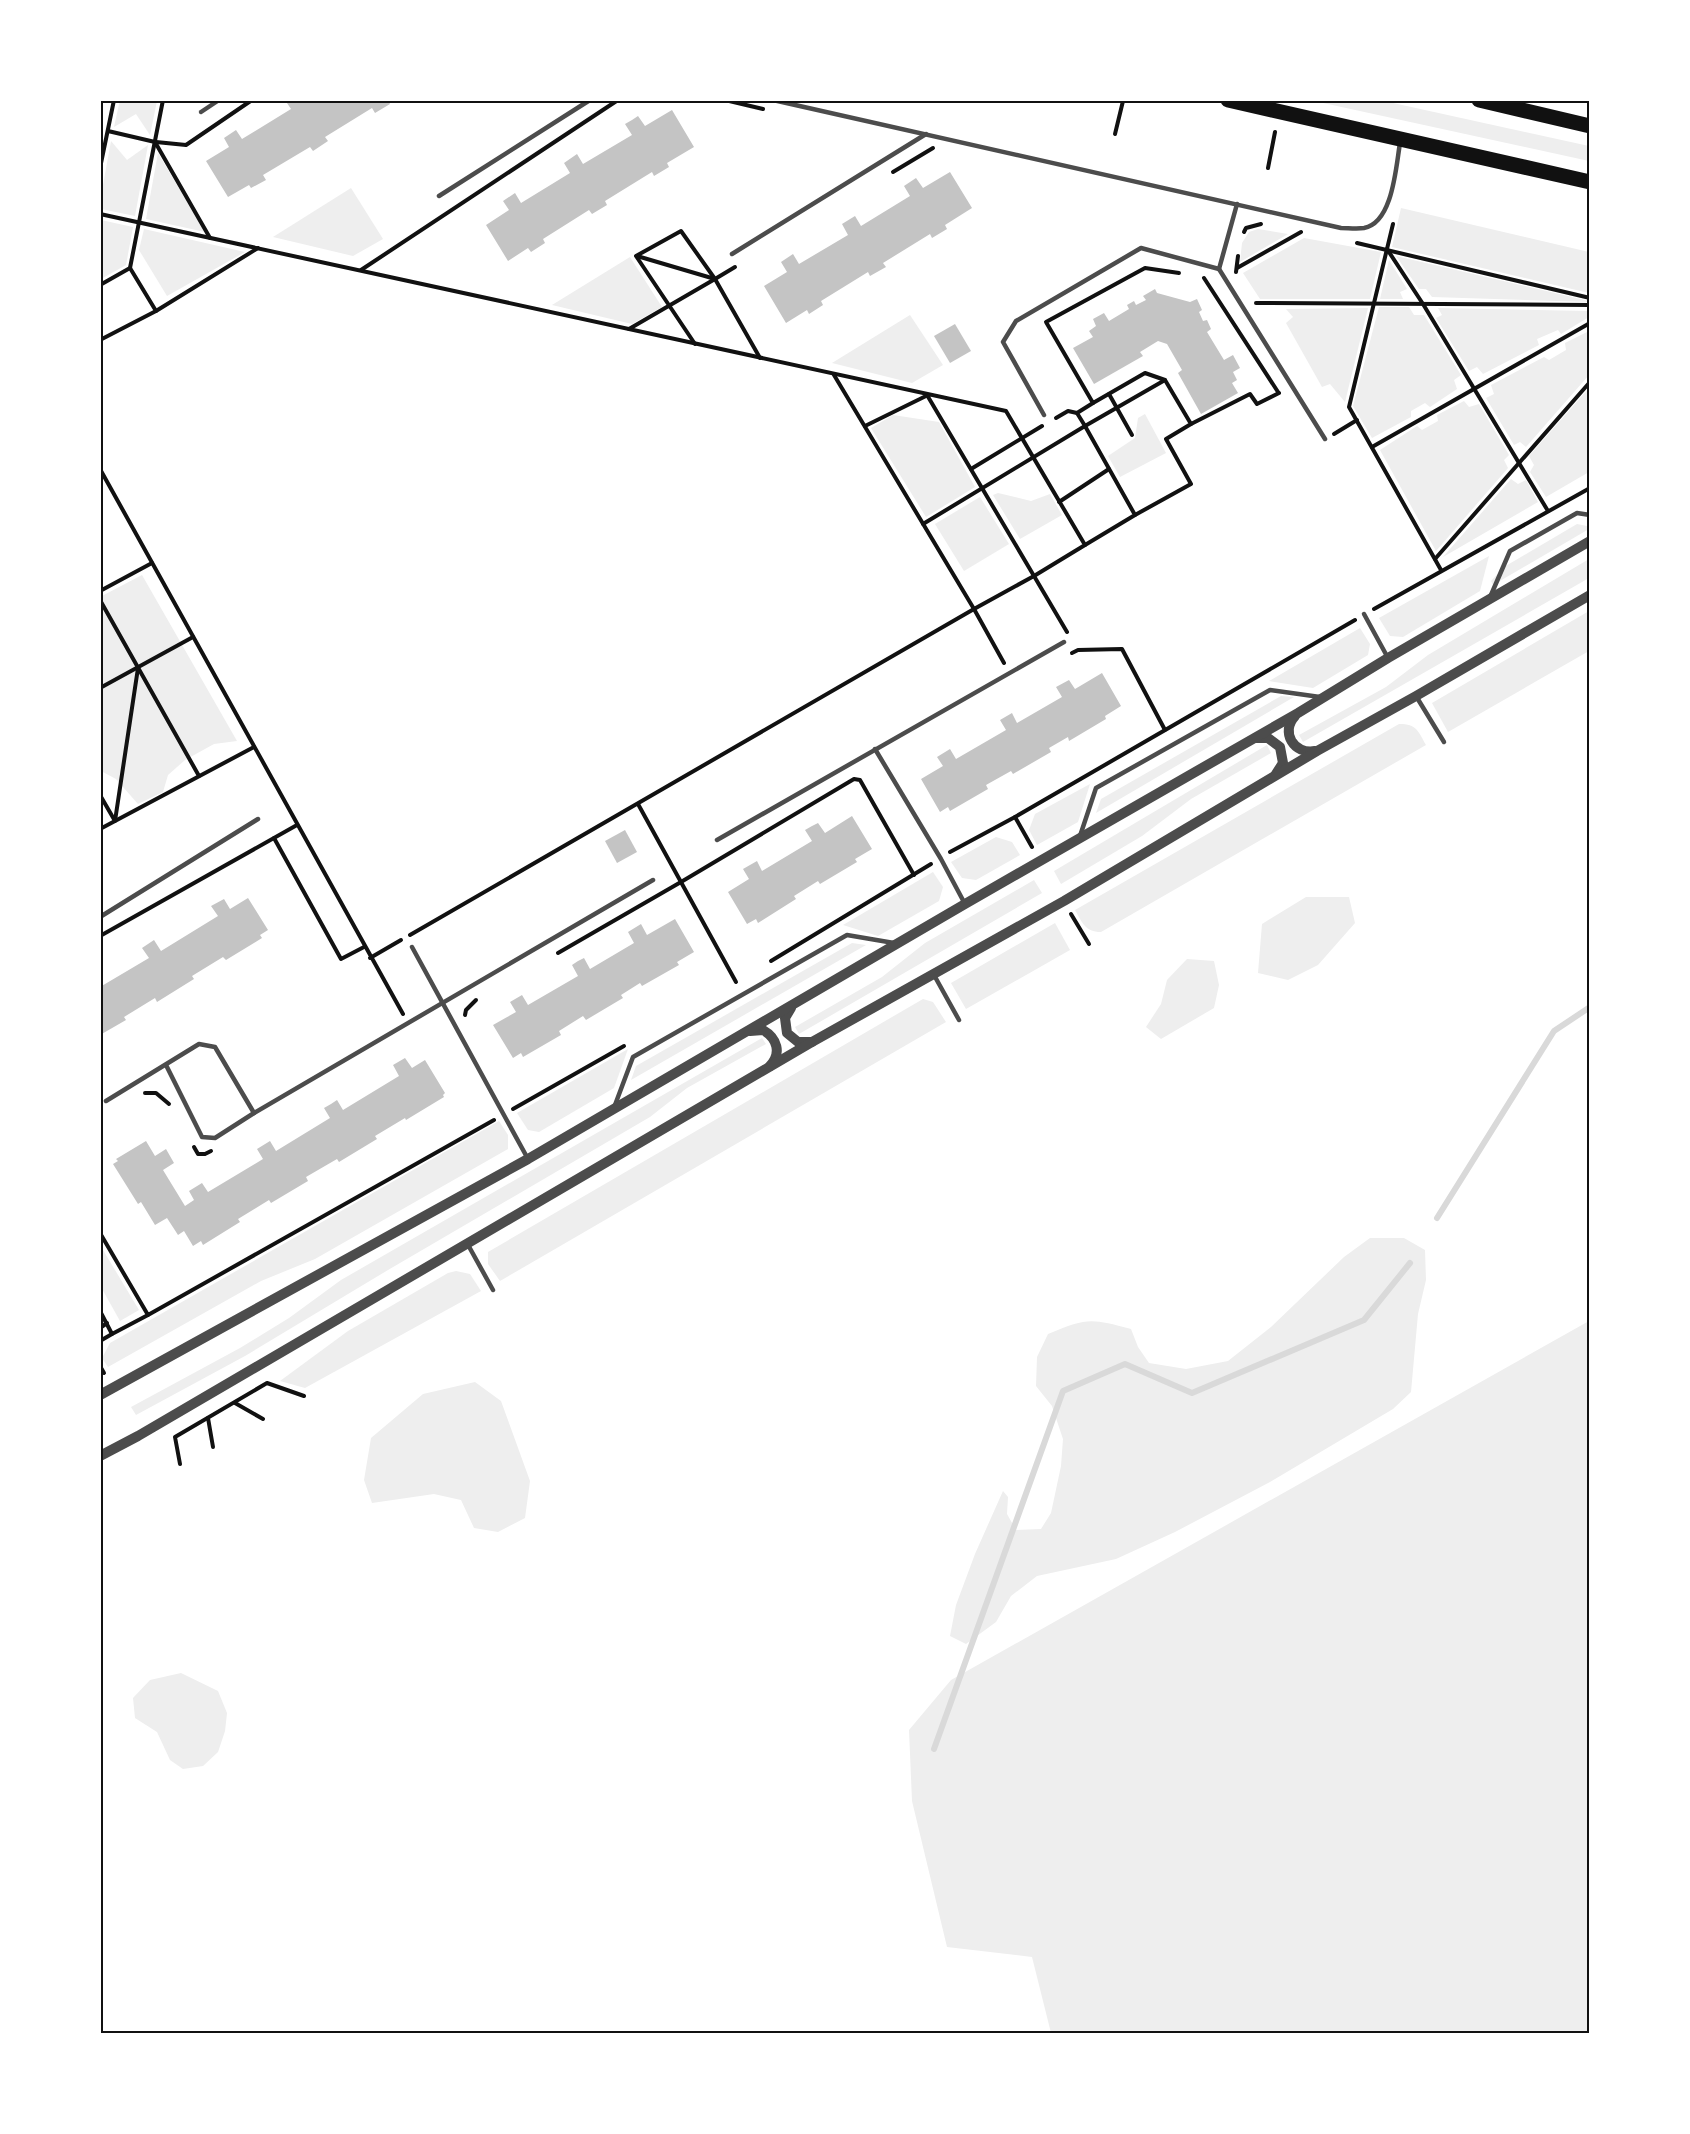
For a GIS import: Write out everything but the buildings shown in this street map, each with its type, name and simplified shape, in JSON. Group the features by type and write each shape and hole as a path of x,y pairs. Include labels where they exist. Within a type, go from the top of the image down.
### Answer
{"main road":[{"path":"1228,100 1590,182"},
{"path":"1479,100 1590,126"}],"street":[{"path":"100,1395 528,1159 1590,541"},
{"path":"100,1456 138,1436 812,1042 934,975 1317,751 1590,595"},
{"path":"1298,713 1289,726 1288,734 1291,742 1303,751 1317,751"},
{"path":"1253,739 1268,738 1280,747 1283,763 1274,776"},
{"path":"794,1005 785,1018 788,1033 798,1042 812,1042"},
{"path":"748,1031 763,1030 774,1040 777,1055 768,1068"}],"lane":[{"path":"201,112 219,100"},
{"path":"440,196 590,100"},
{"path":"773,100 1341,228 1366,228 1382,218 1391,192 1401,140"},
{"path":"732,254 926,134"},
{"path":"1220,269 1237,204"},
{"path":"1044,415 1003,342 1016,321 1140,248 1220,269 1325,439"},
{"path":"1489,600 1510,551 1577,513 1590,516"},
{"path":"1364,614 1388,658"},
{"path":"717,840 1064,642"},
{"path":"1080,838 1096,788 1270,690 1323,697"},
{"path":"1416,696 1444,742"},
{"path":"875,749 965,904"},
{"path":"100,917 258,819"},
{"path":"166,1065 202,1137 214,1138 653,880"},
{"path":"614,1108 633,1057 847,935 897,944"},
{"path":"412,947 528,1159"},
{"path":"934,975 959,1020"},
{"path":"106,1101 199,1044 214,1047 254,1113"},
{"path":"467,1243 493,1290"}],"path":[{"path":"100,168 114,100"},
{"path":"156,311 130,268 164,100"},
{"path":"108,131 155,142 186,145 252,100"},
{"path":"360,271 618,100"},
{"path":"725,100 770,110"},
{"path":"1115,134 1123,100"},
{"path":"1268,168 1275,132"},
{"path":"886,176 936,146 914,141"},
{"path":"155,142 210,238"},
{"path":"100,214 1005,411 1085,545"},
{"path":"1395,216 1349,406 1442,571"},
{"path":"1239,240 1246,228 1259,224 1270,226"},
{"path":"1236,269 1302,232 1291,230"},
{"path":"636,255 681,231 715,279 760,358"},
{"path":"1355,243 1590,298"},
{"path":"100,340 156,311 258,248"},
{"path":"1387,249 1476,389 1548,511"},
{"path":"1235,279 1238,250"},
{"path":"636,255 715,279"},
{"path":"636,255 696,344"},
{"path":"628,329 745,261"},
{"path":"100,285 130,268"},
{"path":"1093,403 1046,322 1145,268 1180,273"},
{"path":"1204,277 1279,393"},
{"path":"1252,303 1590,305"},
{"path":"1372,447 1590,323"},
{"path":"971,469 1068,411 1077,413 1145,373 1165,380 1191,424"},
{"path":"833,374 1010,673"},
{"path":"923,524 1165,380"},
{"path":"1435,559 1590,382"},
{"path":"370,958 1034,576 1191,483 1166,439 1250,394 1257,404 1292,386"},
{"path":"1109,394 1132,435"},
{"path":"865,426 927,395"},
{"path":"927,395 1078,650"},
{"path":"1077,413 1135,515"},
{"path":"1325,439 1357,420"},
{"path":"100,469 407,1023"},
{"path":"1059,502 1109,469"},
{"path":"943,843 949,853 1015,817 1364,614 1590,488"},
{"path":"100,591 152,563"},
{"path":"100,600 199,776"},
{"path":"100,688 193,637"},
{"path":"1068,656 1078,650 1122,650 1165,730"},
{"path":"115,821 138,667"},
{"path":"100,829 254,747"},
{"path":"557,954 854,778 860,780 914,875"},
{"path":"100,795 115,821"},
{"path":"638,804 736,982"},
{"path":"1015,817 1032,847"},
{"path":"100,936 297,825"},
{"path":"274,838 341,959 364,947"},
{"path":"766,964 940,859"},
{"path":"1071,913 1089,944"},
{"path":"726,988 746,976"},
{"path":"464,1017 466,1010 474,1001 484,995"},
{"path":"100,1341 626,1045"},
{"path":"511,1097 516,1107"},
{"path":"100,1233 148,1315"},
{"path":"100,1311 112,1334"},
{"path":"100,1328 107,1323"},
{"path":"100,1366 104,1372"},
{"path":"180,1464 175,1437 267,1383 304,1396"},
{"path":"234,1402 263,1419"},
{"path":"208,1418 213,1447"}],"shaded area":[{"path":"120,100 157,101 150,135 136,114 114,127"},
{"path":"1314,101 1384,101 1589,146 1589,161"},
{"path":"111,141 127,160 148,145 135,216 101,209 101,196"},
{"path":"158,153 205,232 146,219"},
{"path":"351,188 383,239 353,256 273,237"},
{"path":"1401,208 1589,252 1589,293 1392,247"},
{"path":"101,220 133,227 126,265 101,279"},
{"path":"144,229 245,252 167,296 139,250"},
{"path":"1258,229 1288,234 1240,262 1242,243 1249,232"},
{"path":"1304,238 1381,252 1370,299 1260,299 1243,273"},
{"path":"1396,256 1589,302 1432,297 1426,289 1419,289"},
{"path":"630,257 662,307 632,324 552,305"},
{"path":"1389,260 1407,289 1400,292 1403,299 1380,299"},
{"path":"1379,307 1409,307 1414,315 1424,315 1461,375 1454,380 1457,389 1430,407 1425,403 1411,411 1411,417 1372,438 1353,406"},
{"path":"1368,308 1345,402 1330,384 1322,387 1286,323 1293,317 1286,309"},
{"path":"1438,308 1589,311 1589,317 1561,334 1558,330 1537,339 1539,345 1483,374 1477,367 1469,371 1436,318 1442,315"},
{"path":"910,315 943,365 912,383 832,363"},
{"path":"1589,331 1589,375 1526,447 1520,442 1514,445 1486,398 1494,394 1491,385 1544,357 1549,360 1566,350 1565,343"},
{"path":"1589,388 1589,472 1546,497 1530,472 1534,465 1529,456"},
{"path":"1464,401 1469,407 1479,404 1509,455 1504,460 1508,468 1436,551 1380,450 1417,426 1422,430 1438,421 1437,415"},
{"path":"1145,414 1166,453 1120,477 1108,456 1135,438 1138,418"},
{"path":"893,415 939,422 975,487 926,517 871,428"},
{"path":"1511,479 1518,484 1526,480 1538,502 1443,557"},
{"path":"998,493 1031,501 1050,494 1062,515 1020,539 993,495"},
{"path":"980,497 1009,544 964,571 935,524"},
{"path":"1577,524 1587,526 1589,529 1493,585 1491,581 1504,567"},
{"path":"1489,556 1480,591 1403,637 1390,636 1379,618"},
{"path":"1589,559 1589,578 1303,742 1299,735 1386,687 1428,655"},
{"path":"142,575 237,741 214,744 185,760 168,775 163,792 138,804 116,779 101,771 100,597"},
{"path":"1589,611 1589,651 1448,732 1432,703"},
{"path":"1360,628 1370,644 1368,655 1313,688 1269,681"},
{"path":"1281,696 1294,697 1096,813 1101,799"},
{"path":"1399,724 1413,727 1419,732 1426,745 1101,932 1085,926 1075,910"},
{"path":"1267,745 1271,753 1191,799 1142,836 1061,884 1054,871"},
{"path":"1090,784 1078,822 1037,845 1029,830 1035,814"},
{"path":"996,837 1012,842 1020,855 976,880 962,878 951,862"},
{"path":"933,872 943,887 939,901 878,936 843,925"},
{"path":"1034,880 1042,893 799,1034 795,1027 882,977 925,943"},
{"path":"1306,897 1349,897 1355,923 1318,965 1288,980 1258,973 1262,924"},
{"path":"1055,923 1070,950 966,1009 951,983"},
{"path":"852,943 866,945 631,1080 636,1066"},
{"path":"1187,959 1214,961 1219,985 1214,1008 1161,1039 1146,1027 1161,1004 1167,980"},
{"path":"923,999 933,1002 946,1022 500,1281 488,1264 488,1252"},
{"path":"762,1038 766,1044 687,1088 650,1117 245,1356 136,1415 131,1407 240,1348 289,1318 341,1280"},
{"path":"628,1049 614,1088 539,1132 528,1130 517,1113"},
{"path":"499,1121 508,1135 508,1149 315,1259 261,1281 108,1367 102,1358 110,1343"},
{"path":"1370,1238 1404,1238 1425,1250 1426,1280 1418,1314 1411,1392 1393,1409 1270,1482 1175,1532 1116,1559 1037,1576 1011,1596 996,1622 966,1644 950,1636 956,1605 975,1554 1003,1491 1008,1497 1007,1514 1016,1530 1041,1529 1051,1513 1061,1466 1063,1439 1052,1406 1036,1386 1037,1357 1048,1334 1081,1322 1106,1323 1131,1329 1138,1347 1149,1363 1186,1369 1228,1361 1271,1327 1344,1257"},
{"path":"100,1245 139,1310 120,1321 101,1287"},
{"path":"456,1271 470,1274 481,1291 305,1388 280,1381 348,1331 448,1273"},
{"path":"1589,1321 1589,2033 1051,2033 1032,1957 947,1947 912,1801 909,1730 951,1680"},
{"path":"475,1382 501,1401 530,1481 525,1518 498,1532 474,1528 461,1500 434,1494 372,1503 364,1480 371,1438 423,1394"},
{"path":"181,1673 218,1691 227,1713 225,1731 218,1752 203,1766 183,1769 170,1760 157,1732 135,1718 133,1698 150,1680"}],"waterway":[{"path":"1437,1218 1554,1031 1590,1007"},
{"path":"934,1749 1063,1391 1125,1364 1192,1393 1364,1320 1410,1263"}]}
